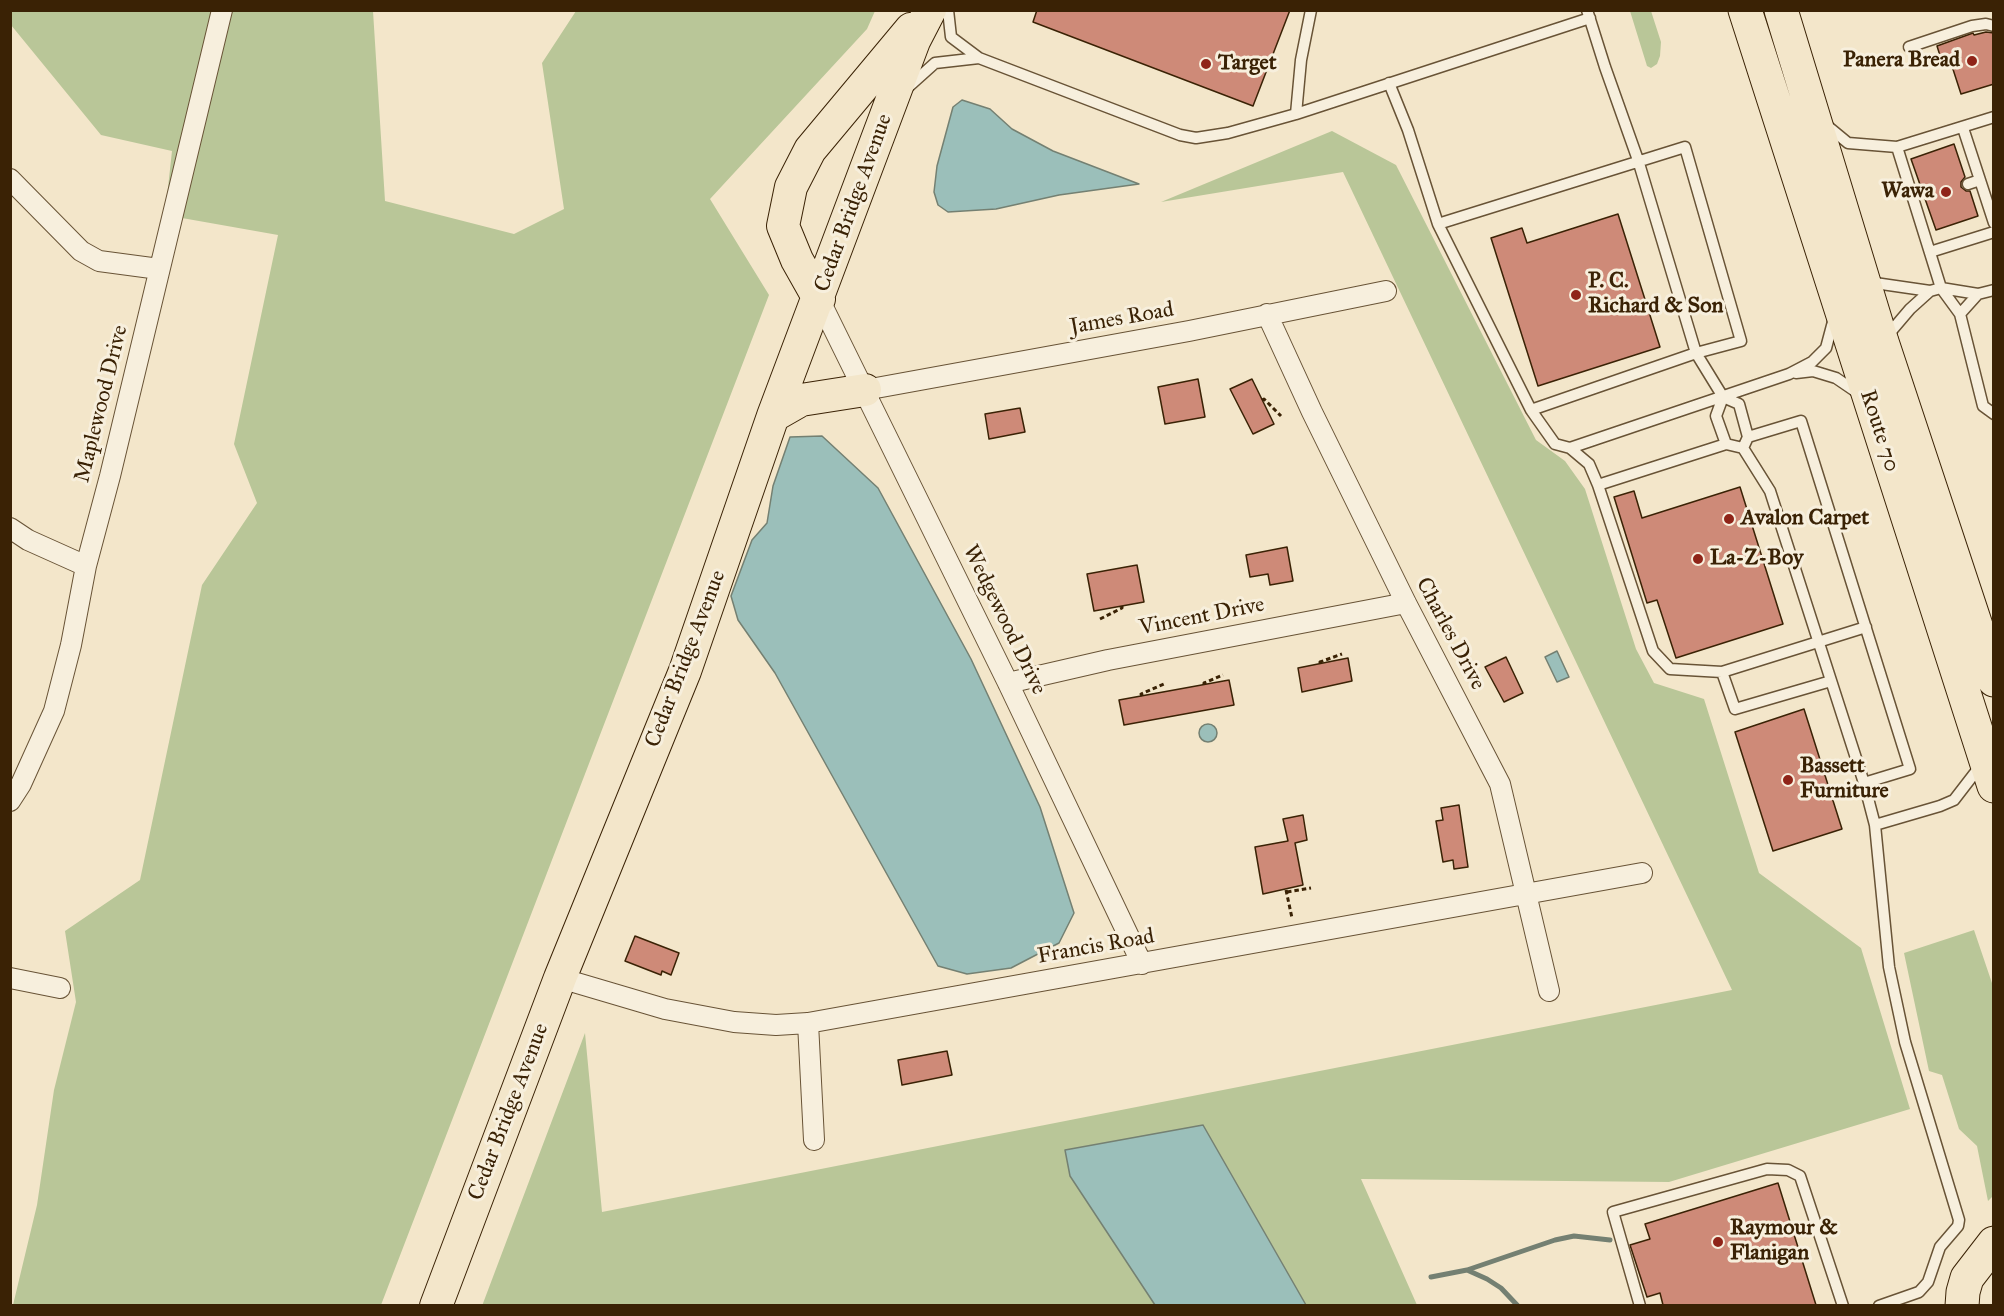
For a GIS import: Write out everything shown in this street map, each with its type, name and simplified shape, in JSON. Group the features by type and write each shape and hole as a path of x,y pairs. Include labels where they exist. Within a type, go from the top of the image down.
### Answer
{"highway":[{"name":"Route 70","path":"1781,10 1813,115 1851,292 1869,400 1989,773"},
{"name":"Route 70","path":"1741,17 1851,292 1882,342 1979,622 1994,680"},
{"path":"1962,1305 1967,1278 1994,1243"}],"main road":[{"name":"Cedar Bridge Avenue","path":"436,1305 560,978 685,670 773,416 914,42 929,10"},
{"path":"819,299 797,260 783,226 791,187 810,150 929,10"},
{"path":"773,416 801,400 865,390"}],"street":[{"name":"Maplewood Drive","path":"10,801 21,784 54,711 71,645 86,566 110,476 222,10"},
{"path":"10,179 81,251 99,261 159,269"},
{"name":"James Road","path":"865,390 1189,331 1386,291"},
{"name":"Wedgewood Drive","path":"819,299 1008,683 1142,964"},
{"name":"Charles Drive","path":"1267,314 1312,412 1406,603 1500,784 1549,991"},
{"path":"10,528 28,540 86,566"},
{"name":"Vincent Drive","path":"1008,683 1108,660 1406,603"},
{"name":"Francis Road","path":"560,978 665,1009 734,1022 776,1025 808,1023 1642,873"},
{"path":"10,978 60,988"},
{"path":"808,1023 814,1140"}],"lane":[{"path":"948,10 951,37 980,58 1180,135 1196,138 1228,133 1296,114 1589,14 1638,160 1696,353 1723,398 1739,404 1748,437 1743,448"},
{"path":"1296,114 1301,60 1311,10"},
{"path":"1909,47 1972,26 1986,24 1994,26"},
{"path":"892,103 935,63 980,58"},
{"path":"1389,83 1408,130 1438,224 1531,410 1555,444 1570,448 1589,464 1653,651 1670,669 1722,672 1866,627"},
{"path":"1813,115 1848,143 1897,147 1994,117"},
{"path":"1962,128 1994,223"},
{"path":"1438,224 1685,147 1741,341 1696,353 1531,410"},
{"path":"1897,147 1928,225 1930,252 1941,288 1960,314 1983,406 1994,414"},
{"path":"1968,184 1980,180"},
{"path":"1976,208 1988,204"},
{"path":"1930,252 1994,232"},
{"path":"1570,448 1723,398 1790,374 1812,362 1826,348 1851,292 1930,291 1941,288 1978,294 1994,290"},
{"path":"1882,342 1910,309 1930,291"},
{"path":"1960,314 1978,294"},
{"path":"1790,374 1813,371 1836,378 1869,400"},
{"path":"1723,398 1716,416 1726,444"},
{"path":"1748,437 1801,421 1910,769 1864,783"},
{"path":"1598,485 1726,444 1743,448 1770,491 1864,783 1875,825 1889,967 1905,1042 1959,1220 1958,1226 1940,1247 1928,1282 1918,1292 1879,1305"},
{"path":"1722,672 1735,709 1831,681"},
{"path":"1875,825 1954,800 1989,773"},
{"path":"1640,1305 1613,1212 1767,1169 1788,1170 1800,1176 1843,1305"}],"path":[{"path":"1262,400 1264,399 1281,416"},
{"path":"1100,619 1122,606"},
{"path":"1320,663 1342,654"},
{"path":"1204,685 1223,675"},
{"path":"1142,696 1141,694 1166,683"},
{"path":"1295,936 1287,891 1311,888"}],"green space":[{"path":"10,11 373,11 385,201 514,234 564,209 542,63 576,11 875,11 867,29 710,199 769,295 381,1305 13,1305 37,1205 54,1090 76,1002 65,931 140,880 202,585 257,503 234,444 278,235 165,215 172,151 101,135 11,25"},
{"path":"1630,11 1651,11 1661,42 1657,64 1651,68 1647,66"},
{"path":"1332,131 1396,165 1536,440 1565,461 1585,489 1636,649 1654,683 1704,699 1759,873 1861,948 1910,1109 1669,1182 1361,1179 1417,1305 1306,1305 1203,1125 1147,1136 1070,1176 1155,1305 482,1306 585,1033 602,1212 1732,990 1343,172 1161,202"},
{"path":"1974,930 1994,989 1994,1195 1988,1201 1977,1146 1959,1129 1942,1075 1929,1071 1904,953"}],"water":[{"path":"962,100 990,109 1012,129 1053,151 1139,184 1059,195 996,209 948,212 938,205 934,192 937,166 953,107"},
{"path":"822,436 878,488 971,659 1040,807 1074,913 1059,943 1011,968 967,974 938,966 775,673 738,620 731,596 752,540 767,523 773,486 790,437"},
{"path":"1557,651 1569,677 1557,682 1545,657"},
{"path":"1204,724 1212,724 1217,729 1215,740 1204,742 1199,737 1199,729"},
{"path":"1203,1125 1306,1305 1155,1305 1070,1176 1065,1150"}],"building":[{"name":"Target","path":"1037,10 1290,10 1253,106 1033,22"},
{"name":"Panera Bread","path":"1973,33 1974,35 1994,33 1994,84 1961,94 1950,60 1942,62 1937,46"},
{"name":"Wawa","path":"1954,144 1965,177 1961,182 1961,187 1970,191 1978,216 1936,230 1911,159"},
{"name":"P. C. Richard & Son","path":"1618,214 1660,347 1538,386 1491,238 1522,228 1527,243"},
{"path":"1198,379 1205,417 1165,424 1158,387"},
{"path":"1252,379 1274,424 1253,434 1230,389"},
{"path":"1020,408 1025,432 989,439 985,414"},
{"name":"La-Z-Boy","path":"1740,487 1783,624 1676,658 1657,600 1647,603 1614,497 1634,491 1642,518"},
{"path":"1287,547 1293,581 1270,585 1268,574 1250,577 1246,555"},
{"path":"1137,565 1144,602 1094,611 1087,574"},
{"path":"1506,657 1523,693 1504,702 1485,667"},
{"path":"1348,658 1352,681 1302,692 1298,668"},
{"path":"1229,680 1234,705 1124,725 1119,700"},
{"name":"Bassett Furniture","path":"1804,709 1842,829 1773,851 1735,732"},
{"path":"1459,805 1468,867 1454,869 1453,860 1443,862 1436,821 1443,820 1441,808"},
{"path":"1303,815 1307,840 1295,843 1303,885 1263,894 1255,847 1288,841 1283,819"},
{"path":"635,936 679,953 671,975 662,971 661,975 625,961"},
{"path":"947,1051 952,1075 902,1085 898,1060"},
{"name":"Raymour & Flanigan","path":"1778,1183 1816,1305 1663,1305 1660,1293 1647,1297 1630,1245 1650,1239 1645,1224"}],"waterway":[{"path":"1467,1270 1555,1240 1574,1236 1610,1240"},
{"path":"1431,1277 1467,1270 1501,1288 1518,1306"}],"place":[{"name":"Panera Bread","path":"1972,61"},
{"name":"Target","path":"1206,64"},
{"name":"Wawa","path":"1946,192"},
{"name":"P. C. Richard & Son","path":"1576,295"},
{"name":"Avalon Carpet","path":"1729,519"},
{"name":"La-Z-Boy","path":"1698,559"},
{"name":"Bassett Furniture","path":"1788,780"},
{"name":"Raymour & Flanigan","path":"1718,1242"}]}
